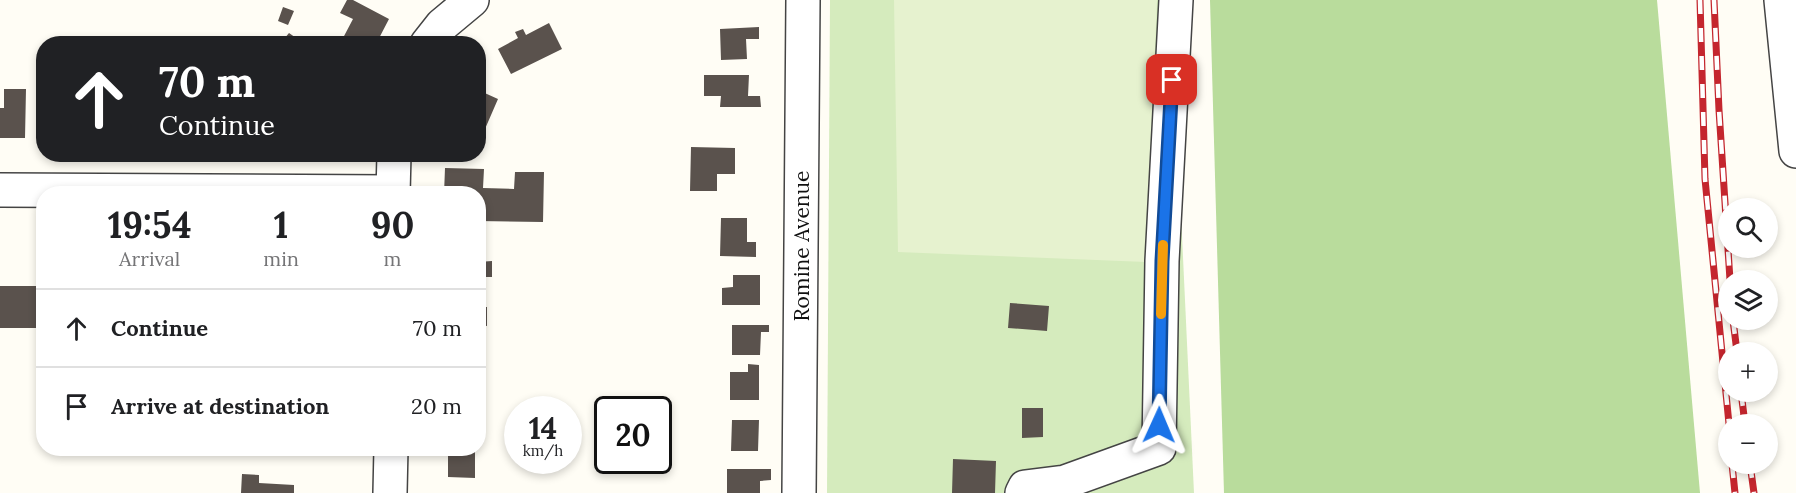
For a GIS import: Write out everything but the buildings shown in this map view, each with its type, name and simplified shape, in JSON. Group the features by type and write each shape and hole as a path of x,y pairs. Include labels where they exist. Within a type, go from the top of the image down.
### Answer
{"street":[{"path":"434,36 442,25 472,0"},
{"name":"Romine Avenue","path":"799,493 803,0"},
{"path":"1022,493 1025,487 1065,482 1159,448 1162,261 1176,0"},
{"path":"1781,0 1796,151"},
{"path":"393,186 394,162"},
{"path":"0,190 36,190"},
{"path":"390,456 390,493"}],"green space":[{"path":"830,0 1171,0 1194,493 827,493"},
{"path":"894,0 1157,0 1146,262 898,252"},
{"path":"1210,0 1657,0 1700,493 1224,493"}],"railway":[{"path":"1700,0 1705,179 1728,414"},
{"path":"1714,0 1729,270"},
{"path":"1734,330 1736,342"},
{"path":"1742,402 1744,414"},
{"path":"1733,474 1735,493"},
{"path":"1751,474 1754,493"}],"slow traffic":[{"path":"1161,314 1163,245"}],"route":[{"path":"1159,425 1162,261 1172,80"}]}
